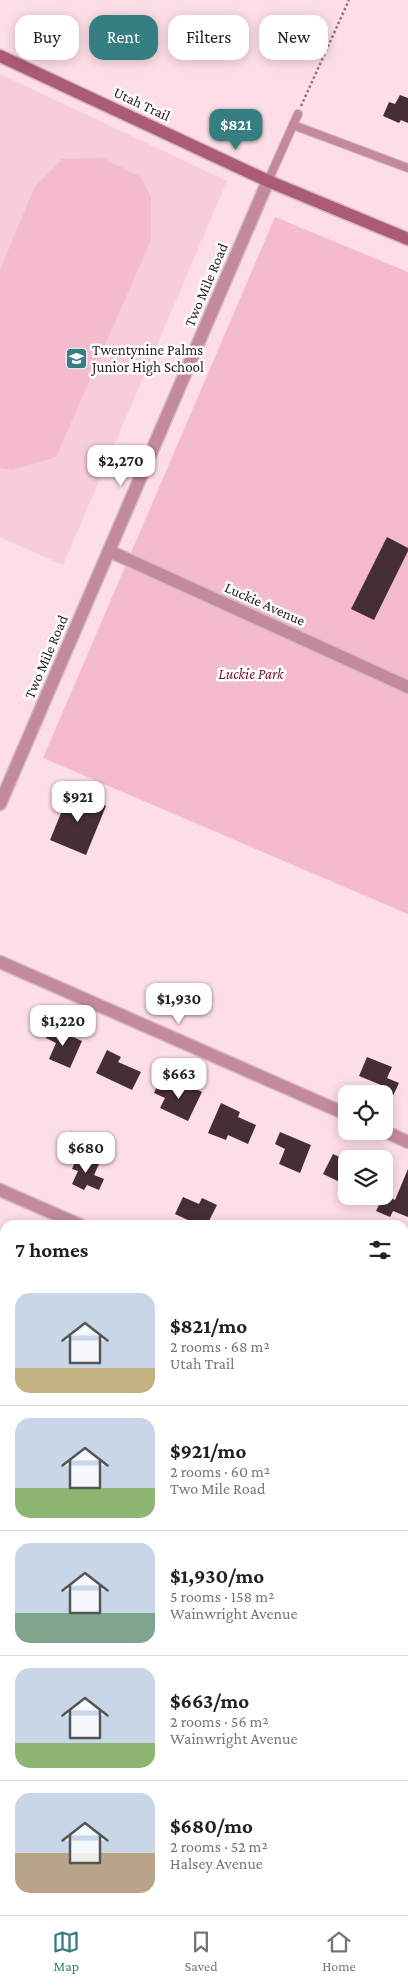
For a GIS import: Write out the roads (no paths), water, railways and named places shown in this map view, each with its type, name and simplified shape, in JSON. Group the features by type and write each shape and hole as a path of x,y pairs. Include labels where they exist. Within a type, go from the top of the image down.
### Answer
{"main road":[{"name":"Utah Trail","path":"0,56 268,180 408,239"}],"street":[{"name":"Two Mile Road","path":"0,804 268,180"},
{"name":"Luckie Avenue","path":"109,551 408,687"},
{"path":"0,962 338,1110"},
{"path":"393,1135 408,1142"},
{"path":"0,1190 69,1220"}],"lane":[{"name":"Two Mile Road","path":"268,180 298,114"},
{"path":"293,125 408,168"}],"place":[{"name":"Twentynine Palms Junior High School","path":"76,359"}],"park label":[{"name":"Luckie Park","path":"251,674"}]}
